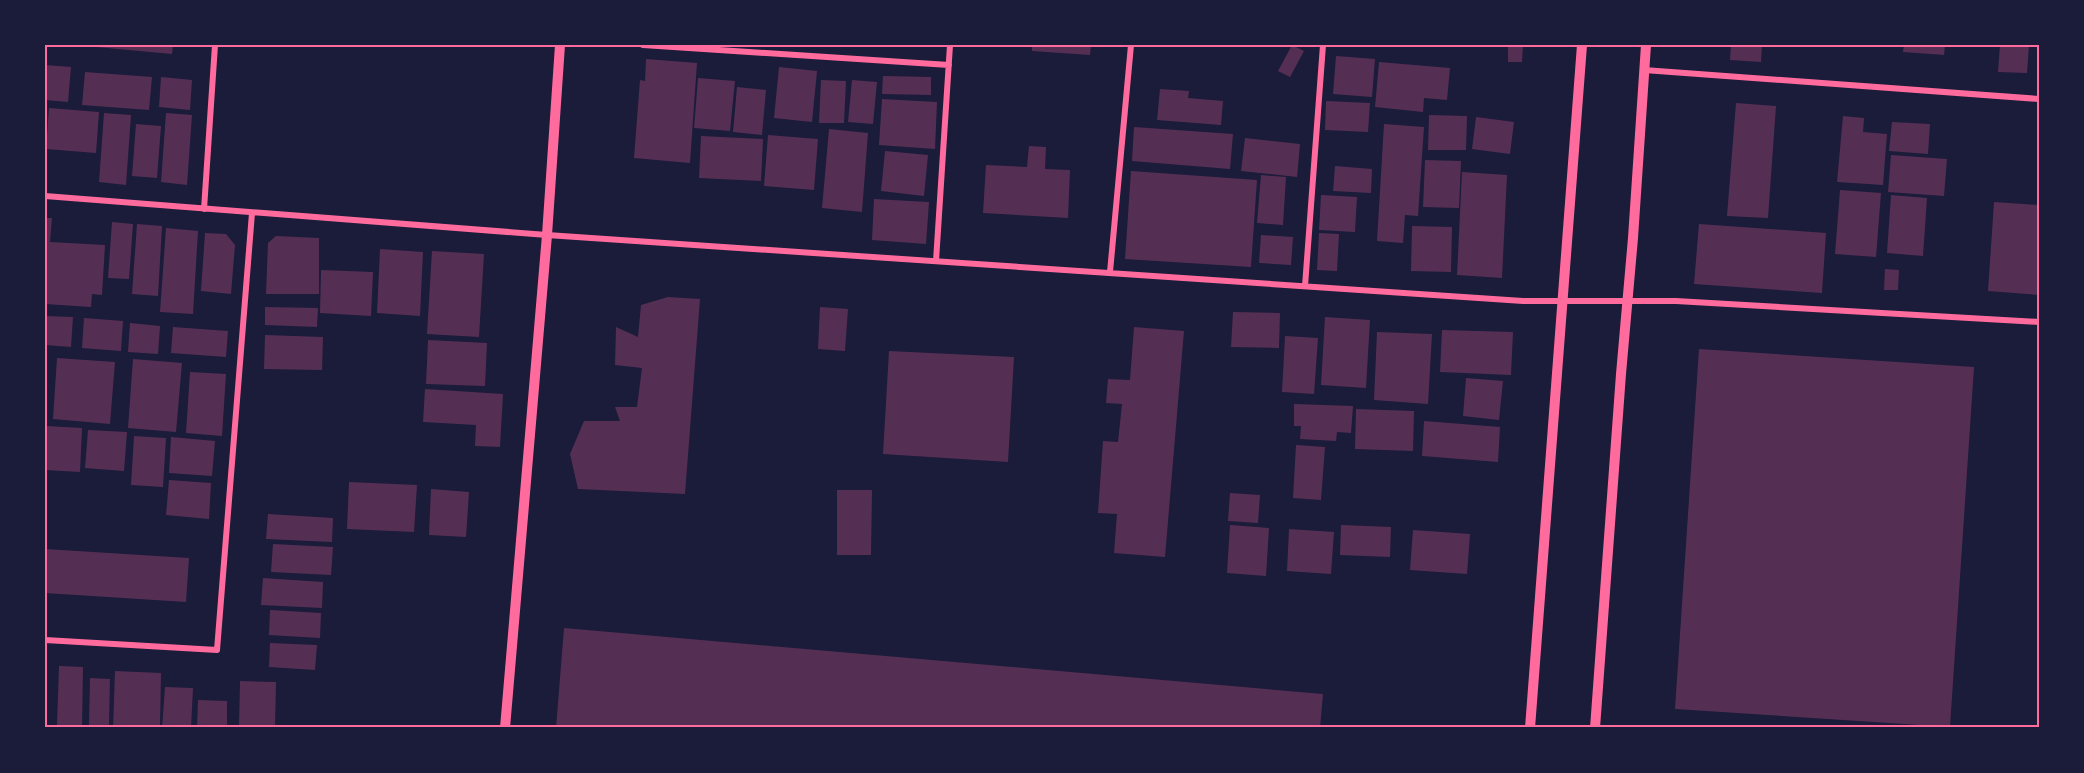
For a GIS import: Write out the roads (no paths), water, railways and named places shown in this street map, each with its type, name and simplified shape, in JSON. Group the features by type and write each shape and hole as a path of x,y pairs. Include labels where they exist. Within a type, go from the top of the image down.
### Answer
{"street":[{"path":"204,209 215,45"},
{"path":"505,728 548,235 560,45"},
{"path":"643,45 949,65"},
{"path":"936,261 951,45"},
{"path":"1110,272 1131,45"},
{"path":"1305,286 1323,45"},
{"path":"1530,728 1582,45"},
{"path":"1595,728 1646,45"},
{"path":"1644,70 2039,99"},
{"path":"45,196 548,235 1305,286 1563,302 1676,301 2039,322"},
{"path":"45,640 217,650 252,213"}]}
